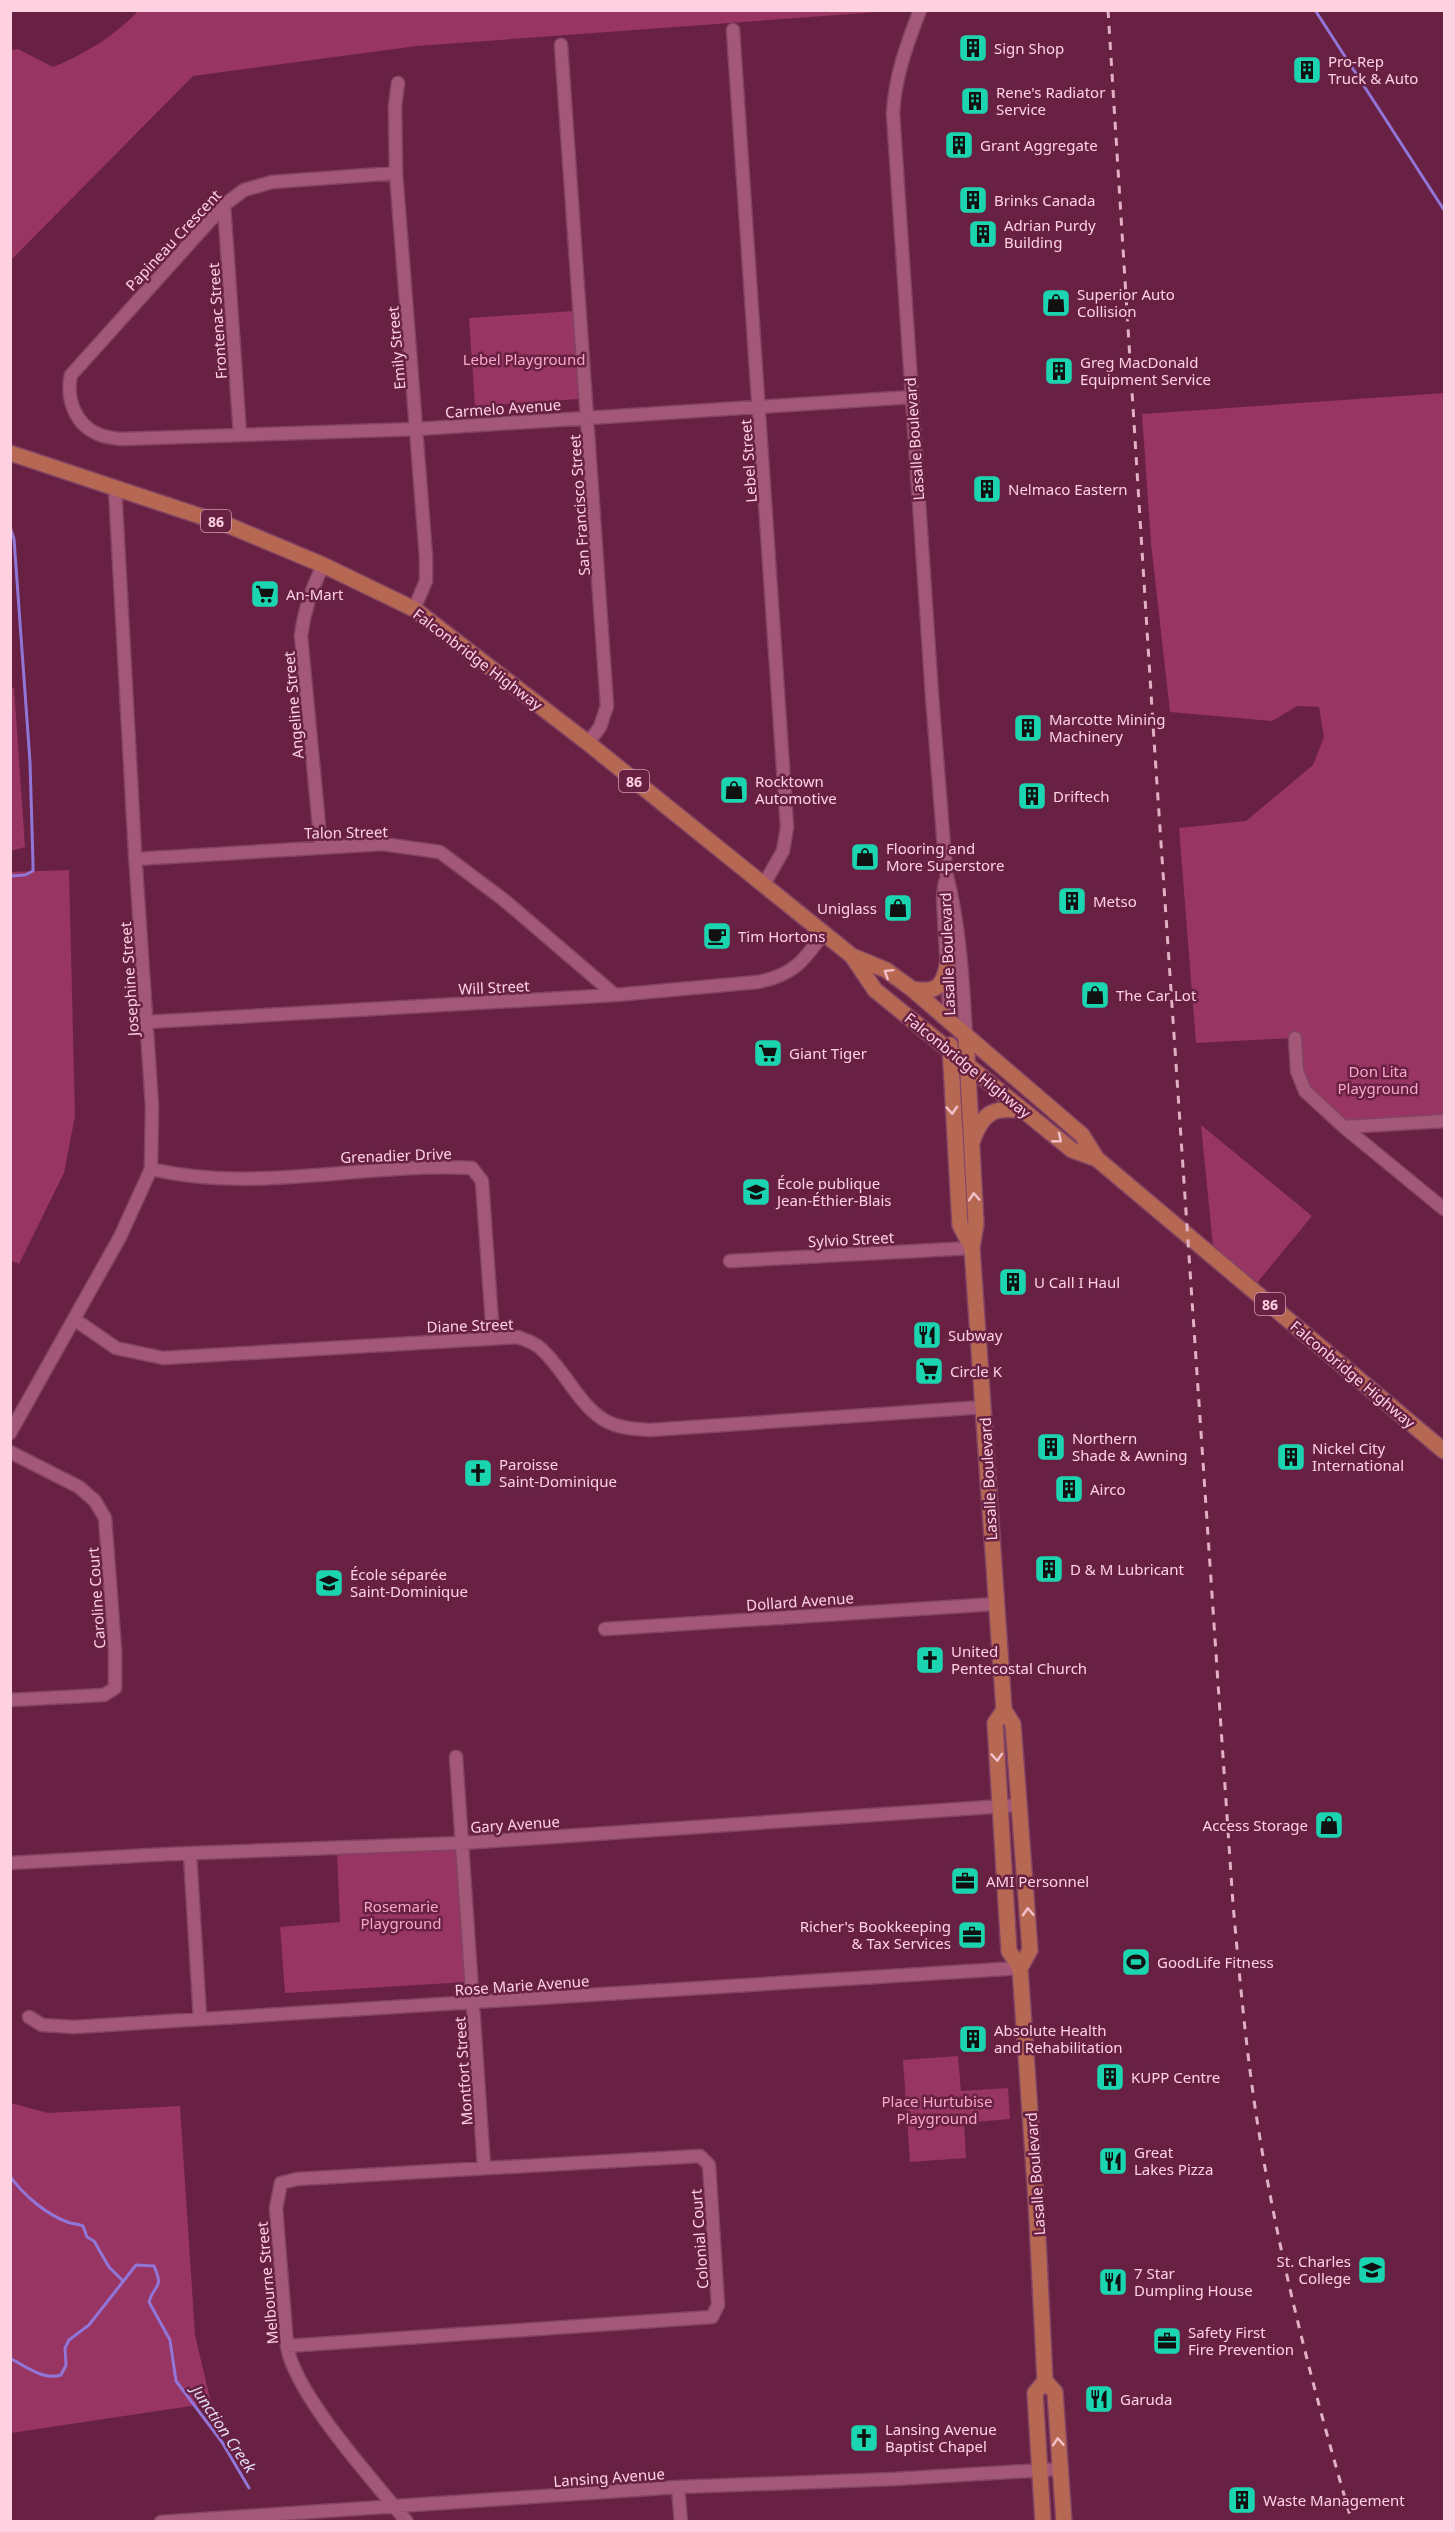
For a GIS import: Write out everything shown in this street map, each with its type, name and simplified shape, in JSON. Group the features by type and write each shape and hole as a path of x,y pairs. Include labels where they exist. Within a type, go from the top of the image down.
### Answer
{"main road":[{"name":"Falconbridge Highway","path":"10,453 230,526 323,565 414,609 588,743 823,934 852,956 886,970 912,989 966,1038 1082,1135 1097,1159 1444,1450"},
{"name":"Falconbridge Highway","path":"852,956 875,990 1072,1150 1097,1159"},
{"path":"912,989 926,991 937,988 946,975 948,961"},
{"name":"Lasalle Boulevard","path":"950,1023 960,1225 972,1248"},
{"name":"Lasalle Boulevard","path":"966,1038 976,1224 972,1248 996,1604 1004,1710 1013,1724 1030,1950 1020,1968"},
{"path":"971,1145 981,1122 993,1112 1010,1109 1024,1111"},
{"name":"Lasalle Boulevard","path":"1004,1710 995,1723 1009,1951 1020,1968 1036,2199 1045,2381 1055,2392 1064,2522"},
{"name":"Lasalle Boulevard","path":"1043,2522 1035,2392 1045,2381"}],"street":[{"path":"920,11 925,10"},
{"name":"Lasalle Boulevard","path":"920,11 898,74 893,113 946,872 944,897 950,1023"},
{"name":"Lebel Street","path":"733,30 787,826 783,851 764,884"},
{"name":"San Francisco Street","path":"561,45 608,706 600,727 588,743"},
{"name":"Emily Street","path":"398,82 395,106 396,173 417,429 426,581 414,609"},
{"name":"Papineau Crescent","path":"97,434 77,417 71,404 67,391 71,375 224,205 244,190 272,182 396,173"},
{"name":"Frontenac Street","path":"224,205 240,435"},
{"name":"Carmelo Avenue","path":"97,434 121,440 417,429 912,397"},
{"name":"Josephine Street","path":"10,1433 120,1237 151,1169 152,1106 135,860 115,488"},
{"name":"Angeline Street","path":"321,847 301,636 304,614 311,591 323,565"},
{"name":"Talon Street","path":"135,860 383,844 440,852 504,900 615,995"},
{"name":"Lasalle Boulevard","path":"946,872 953,897 959,946 966,1038"},
{"name":"Will Street","path":"147,1022 615,995 758,982 781,978 810,953 823,934"},
{"path":"1295,1038 1297,1071 1305,1091 1344,1127 1444,1209"},
{"path":"1344,1127 1444,1121"},
{"name":"Grenadier Drive","path":"151,1169 183,1176 231,1180 432,1166 472,1168 482,1180 493,1337"},
{"name":"Sylvio Street","path":"730,1260 972,1248"},
{"name":"Diane Street","path":"74,1319 116,1348 163,1358 518,1336 537,1345 554,1362 583,1401 604,1420 625,1428 650,1430 984,1407"},
{"name":"Caroline Court","path":"10,1452 79,1487 95,1501 105,1518 115,1650 115,1688 104,1695 10,1700"},
{"name":"Dollard Avenue","path":"605,1629 996,1604"},
{"name":"Montfort Street","path":"456,1757 484,2167"},
{"name":"Gary Avenue","path":"10,1863 462,1843 1020,1805"},
{"path":"190,1854 200,2018"},
{"name":"Rose Marie Avenue","path":"29,2017 42,2025 74,2027 1020,1968"},
{"name":"Colonial Court","path":"281,2183 297,2179 700,2156 709,2165 718,2305 712,2317 287,2346"},
{"name":"Melbourne Street","path":"281,2183 276,2208 290,2362 325,2419 407,2522"},
{"name":"Lansing Avenue","path":"160,2522 678,2487 1060,2469"},
{"path":"678,2487 681,2522"}],"green space":[{"path":"139,10 892,11 417,46 193,76 11,260 11,50 18,49 53,67 99,43"},
{"name":"Lebel Playground","path":"573,311 579,399 475,406 469,318"},
{"name":"Don Lita Playground","path":"1444,393 1444,1122 1343,1127 1304,1091 1294,1038 1196,1043 1179,828 1246,821 1313,765 1324,737 1319,707 1297,706 1272,721 1170,712 1151,543 1142,414"},
{"path":"11,688 14,688 25,847 11,851"},
{"path":"69,870 75,1116 64,1173 19,1264 10,1260 11,872"},
{"path":"1201,1125 1312,1216 1252,1289 1214,1256"},
{"name":"Rosemarie Playground","path":"454,1848 458,1854 467,1982 285,1993 280,1927 340,1922 337,1853"},
{"name":"Place Hurtubise Playground","path":"958,2056 961,2091 1008,2088 1010,2119 964,2123 966,2158 910,2162 903,2060"},
{"path":"11,2103 48,2113 180,2106 195,2335 211,2403 11,2433"}],"waterway":[{"path":"1315,10 1444,210"},
{"name":"Junction Creek","path":"10,527 14,539 30,762 33,863 33,871 25,875 10,876"},
{"name":"Junction Creek","path":"10,2176 29,2197 45,2210 62,2220 83,2226 87,2237 94,2241 109,2267 123,2281"},
{"name":"Junction Creek","path":"10,2358 42,2374 61,2375 66,2365 65,2348 69,2340 89,2325 136,2265 154,2266 158,2283 149,2302 170,2340 176,2381 222,2442 249,2488"}],"railway":[{"path":"1108,10 1153,725 1240,1980 1255,2107 1273,2212 1309,2368 1352,2522"}],"place":[{"name":"Sign Shop","path":"973,48"},
{"name":"Pro-Rep Truck & Auto","path":"1307,70"},
{"name":"Rene's Radiator Service","path":"975,101"},
{"name":"Grant Aggregate","path":"959,145"},
{"name":"Brinks Canada","path":"973,200"},
{"name":"Adrian Purdy Building","path":"983,234"},
{"name":"Superior Auto Collision","path":"1056,303"},
{"name":"Greg MacDonald Equipment Service","path":"1059,371"},
{"name":"Nelmaco Eastern","path":"987,489"},
{"name":"An-Mart","path":"265,594"},
{"name":"Marcotte Mining Machinery","path":"1028,728"},
{"name":"Rocktown Automotive","path":"734,790"},
{"name":"Driftech","path":"1032,796"},
{"name":"Flooring and More Superstore","path":"865,857"},
{"name":"Metso","path":"1072,901"},
{"name":"Uniglass","path":"898,908"},
{"name":"Tim Hortons","path":"717,936"},
{"name":"The Car Lot","path":"1095,995"},
{"name":"Giant Tiger","path":"768,1053"},
{"name":"École publique Jean-Éthier-Blais","path":"756,1192"},
{"name":"U Call I Haul","path":"1013,1282"},
{"name":"Subway","path":"927,1335"},
{"name":"Circle K","path":"929,1371"},
{"name":"Northern Shade & Awning","path":"1051,1447"},
{"name":"Nickel City International","path":"1291,1457"},
{"name":"Paroisse Saint-Dominique","path":"478,1473"},
{"name":"Airco","path":"1069,1489"},
{"name":"D & M Lubricant","path":"1049,1569"},
{"name":"École séparée Saint-Dominique","path":"329,1583"},
{"name":"United Pentecostal Church","path":"930,1660"},
{"name":"Access Storage","path":"1329,1825"},
{"name":"AMI Personnel","path":"965,1881"},
{"name":"Richer's Bookkeeping & Tax Services","path":"972,1935"},
{"name":"GoodLife Fitness","path":"1136,1962"},
{"name":"Absolute Health and Rehabilitation","path":"973,2039"},
{"name":"KUPP Centre","path":"1110,2077"},
{"name":"Great Lakes Pizza","path":"1113,2161"},
{"name":"St. Charles College","path":"1372,2270"},
{"name":"7 Star Dumpling House","path":"1113,2282"},
{"name":"Safety First Fire Prevention","path":"1167,2341"},
{"name":"Garuda","path":"1099,2399"},
{"name":"Lansing Avenue Baptist Chapel","path":"864,2438"},
{"name":"Waste Management","path":"1242,2500"}]}
